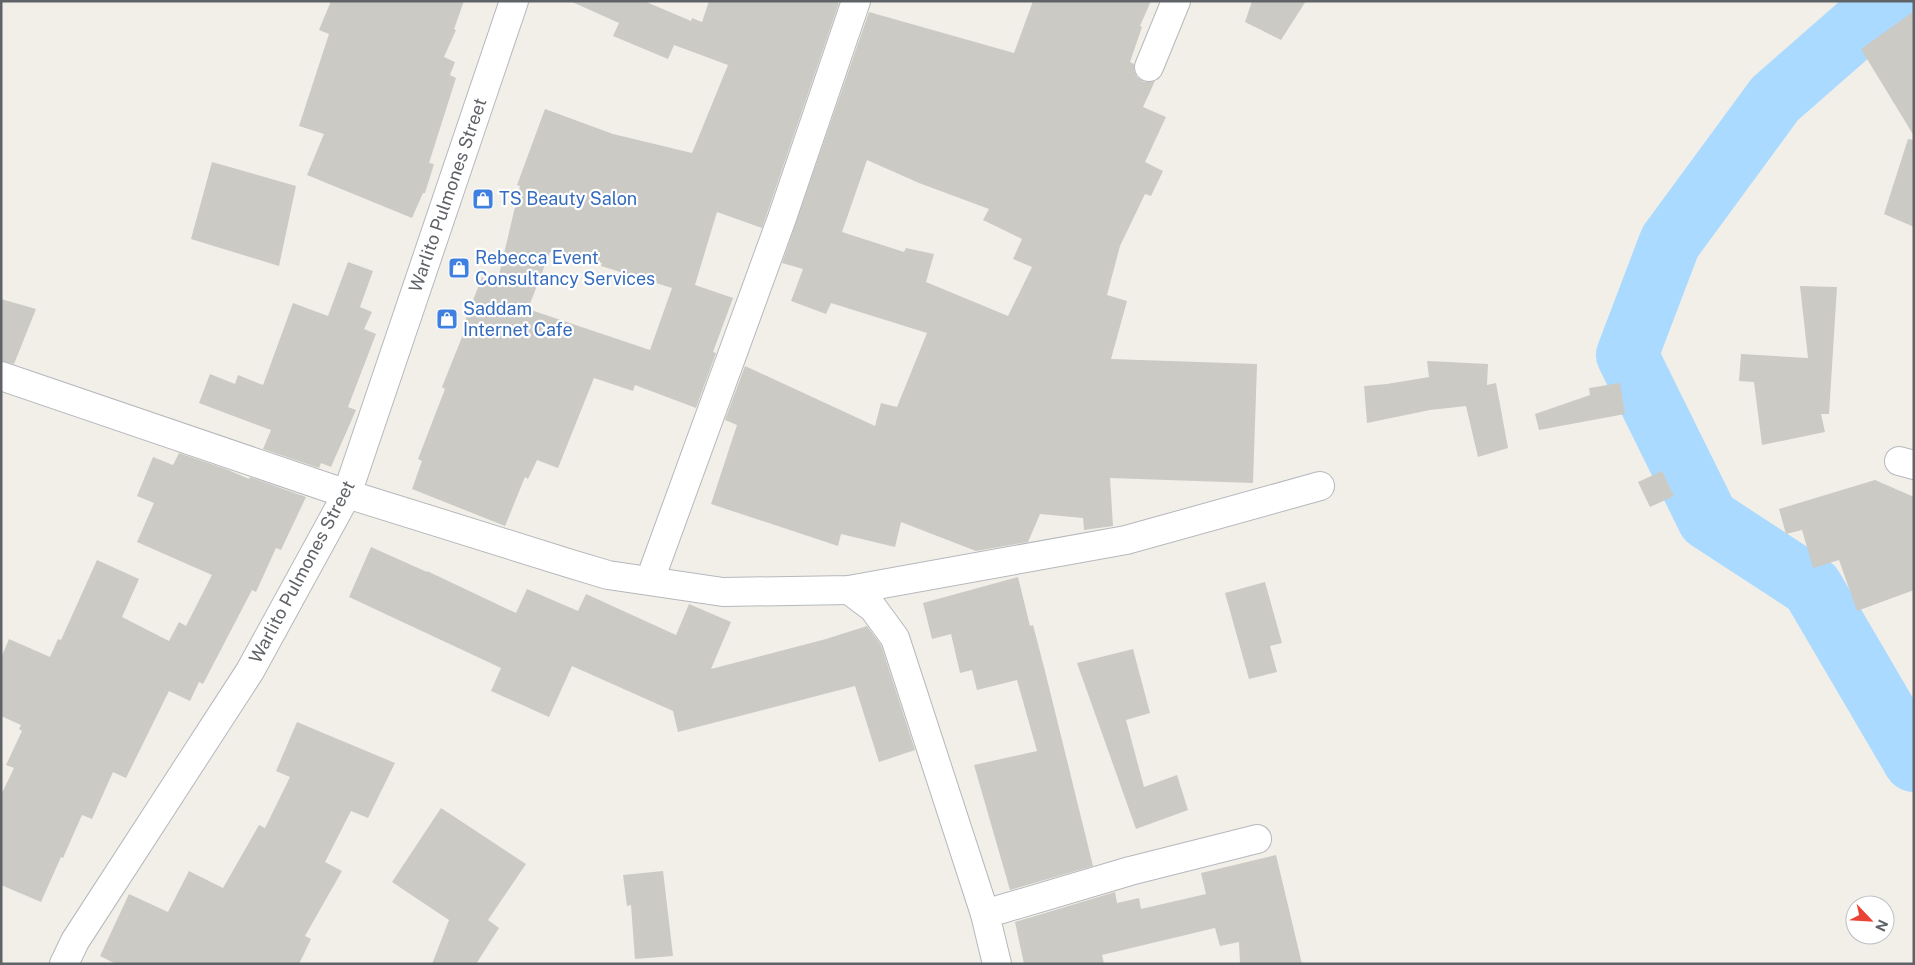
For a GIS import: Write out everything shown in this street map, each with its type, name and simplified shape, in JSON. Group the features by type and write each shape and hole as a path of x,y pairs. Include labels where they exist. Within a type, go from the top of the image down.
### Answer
{"street":[{"name":"Warlito Pulmones Street","path":"64,964 75,941 250,671 347,494 514,1"},
{"path":"650,580 782,218 856,1"},
{"path":"1149,67 1176,1"},
{"path":"1,376 347,494 608,575 723,592 849,590 1126,540 1320,486"},
{"path":"849,590 873,608 895,638 985,914 997,964"},
{"path":"985,914 1130,871 1257,839"}],"building":[{"path":"331,1 464,1 454,29 456,30 444,57 455,62 450,75 456,78 429,163 434,164 425,193 423,193 412,218 307,175 324,134 299,126 329,34 319,30"},
{"path":"570,1 644,1 691,21 692,18 702,22 709,1 832,1 839,3 762,228 717,212 695,285 733,298 713,352 716,353 696,408 635,385 633,391 594,378 558,468 537,460 528,479 525,477 505,526 412,489 422,461 418,459 445,389 442,387 466,327 463,326 482,277 497,283 520,186 517,185 545,109 613,134 692,153 728,65 674,45 668,59 613,36 619,23","holes":["550,252 602,263 601,266 672,288 650,350 528,309"]},
{"path":"1033,1 1151,1 1140,26 1142,27 1130,62 1134,64 1137,77 1144,82 1155,81 1143,107 1166,117 1145,162 1163,171 1151,196 1145,194 1120,246 1107,295 1127,301 1111,359 1257,364 1253,483 1110,478 1113,526 1084,530 1083,518 1040,514 1028,542 976,551 901,522 895,547 841,534 838,546 711,504 737,425 725,420 745,366 875,426 881,403 897,407 927,333 831,303 826,314 791,301 803,269 782,263 869,12 1014,53","holes":["867,160 919,183 989,209 983,220 1022,239 1013,259 1032,267 1008,316 926,282 934,254 906,248 904,252 842,232"]},
{"path":"1252,1 1306,1 1281,40 1245,22"},
{"path":"1914,11 1914,136 1861,49"},
{"path":"1908,139 1914,140 1914,227 1884,214"},
{"path":"212,162 296,186 279,266 191,239"},
{"path":"348,262 373,271 360,307 372,312 364,329 376,334 348,407 356,410 331,467 321,463 319,468 263,449 271,430 199,403 210,374 235,384 238,375 263,385 293,303 328,316"},
{"path":"1800,286 1837,287 1829,414 1821,414 1825,432 1762,445 1754,382 1739,381 1741,354 1808,358"},
{"path":"1,299 36,309 14,364 1,361"},
{"path":"1427,361 1488,364 1487,385 1496,383 1508,448 1478,457 1466,406 1430,410 1367,423 1364,386 1429,377"},
{"path":"1620,383 1625,414 1539,430 1535,414 1590,395 1589,388"},
{"path":"179,453 249,479 250,477 306,497 281,550 276,548 256,592 252,590 203,684 199,682 190,701 169,691 126,778 113,772 92,819 82,815 41,902 1,885 1,795 14,768 6,765 22,731 19,729 21,725 1,716 1,658 9,639 50,657 58,639 61,640 97,560 139,579 122,617 169,641 179,622 186,626 212,575 137,542 154,503 137,496 153,457 173,465"},
{"path":"1662,471 1674,496 1650,507 1638,482"},
{"path":"1875,480 1914,497 1914,590 1857,611 1839,560 1813,568 1802,530 1786,534 1779,509"},
{"path":"371,547 516,613 527,589 578,611 586,594 676,635 689,604 731,622 711,669 826,639 867,626 881,645 915,750 879,762 855,686 678,732 673,711 572,666 549,717 491,691 501,668 349,597"},
{"path":"1018,577 1030,626 1033,625 1045,671 1093,866 1010,890 974,765 1037,751 1017,680 977,690 972,670 960,673 951,634 932,639 923,603"},
{"path":"1265,582 1282,643 1270,646 1277,672 1249,679 1225,593"},
{"path":"1133,649 1150,713 1126,720 1144,787 1177,775 1188,810 1136,829 1077,663"},
{"path":"297,722 395,763 368,818 351,811 325,862 342,871 305,936 311,939 299,964 116,964 100,956 129,894 168,912 189,871 223,888 259,825 265,828 290,777 276,771"},
{"path":"441,808 526,864 488,920 499,928 476,964 432,964 449,920 392,882"},
{"path":"1276,855 1302,964 1240,964 1239,942 1220,946 1215,928 1102,955 1104,964 1024,964 1015,922 1115,892 1117,903 1139,898 1141,909 1206,894 1201,873"},
{"path":"663,871 673,956 635,959 631,905 627,906 623,875"}],"waterway":[{"path":"1887,1 1775,99 1670,242 1627,355 1708,519 1812,587 1914,761"}],"place":[{"name":"TS Beauty Salon","path":"483,199"},
{"name":"Rebecca Event Consultancy Services","path":"459,268"},
{"name":"Saddam Internet Cafe","path":"447,319"}]}
